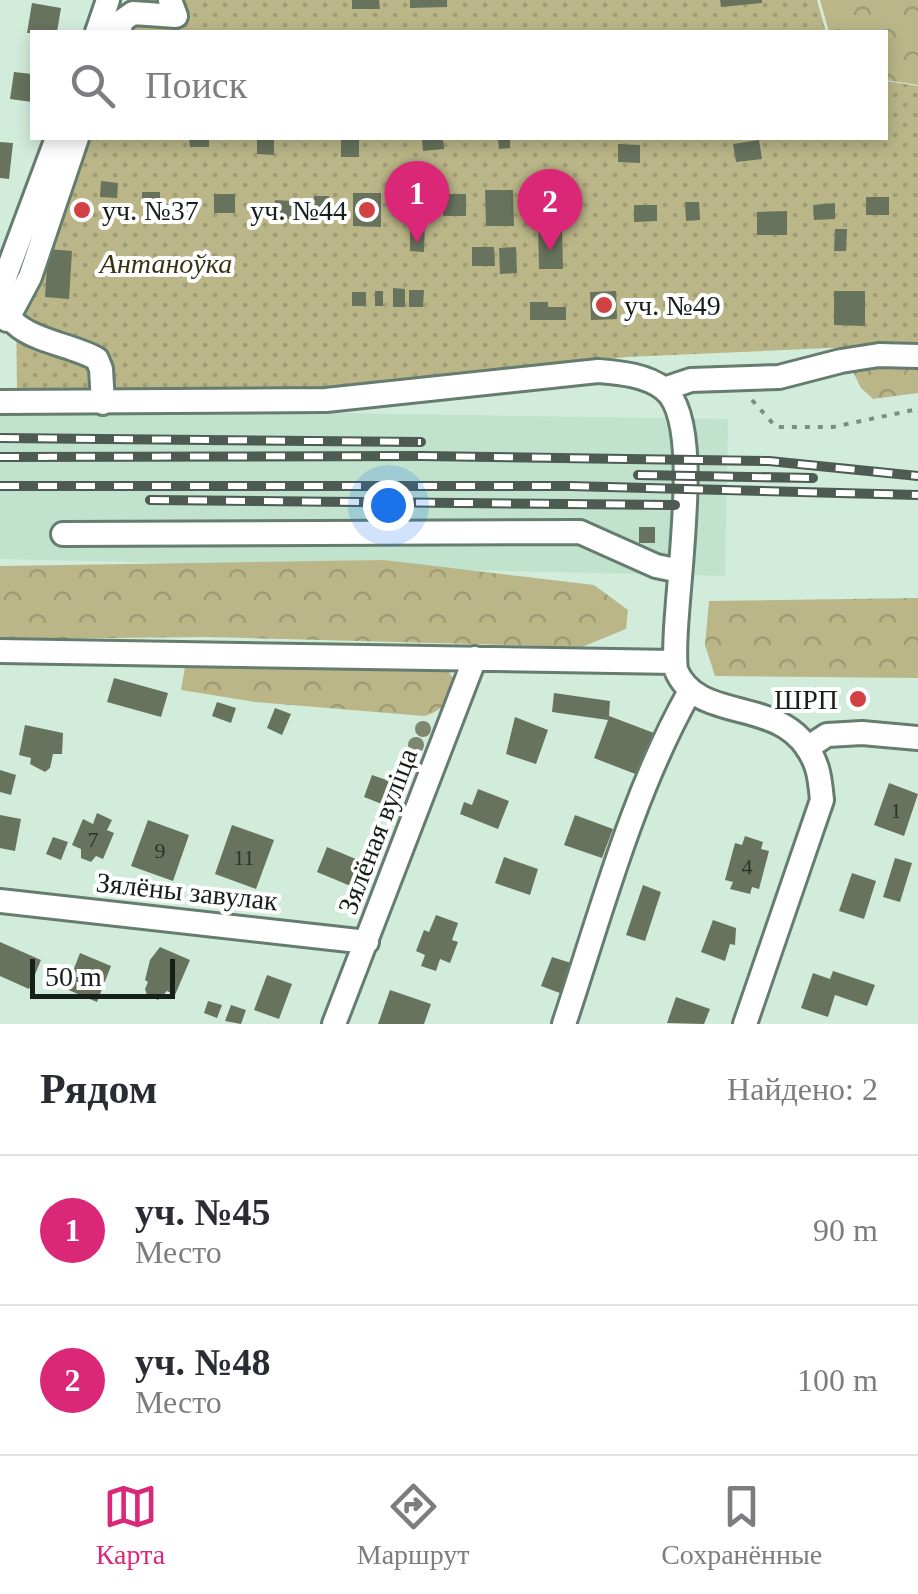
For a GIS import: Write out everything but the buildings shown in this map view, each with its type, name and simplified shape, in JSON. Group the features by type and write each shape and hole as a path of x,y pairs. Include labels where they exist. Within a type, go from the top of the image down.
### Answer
{"street":[{"path":"98,30 108,0"},
{"path":"119,30 133,12 176,16 170,0"},
{"path":"57,140 1,288 1,310 14,328 96,359 102,403"},
{"path":"7,320 30,277 76,140"},
{"path":"664,389 690,380 779,377 879,355 918,356"},
{"path":"0,402 326,400 598,371 642,378 664,389 674,399 682,418 685,491 675,662 680,680 690,691 716,704 763,715 791,729 817,768 822,800 745,1024"},
{"path":"63,534 580,532 656,566 680,571"},
{"path":"0,651 675,662"},
{"name":"Зялёная вуліца","path":"334,1024 475,658"},
{"path":"564,1024 643,793 673,720 690,691"},
{"path":"807,748 827,735 862,733 918,738"},
{"name":"Зялёны завулак","path":"0,901 368,942"}],"path":[{"path":"724,381 750,397 776,427 833,427 918,410"}],"shaded area":[{"path":"0,408 728,419 725,576 0,559"}],"green space":[{"path":"127,0 817,0 825,30 116,30"},
{"path":"820,0 918,0 918,85 888,80 888,30 828,30"},
{"name":"Антаноўка","path":"888,81 918,86 918,344 627,357 343,387 17,392 16,298 75,140 888,140"},
{"path":"918,345 918,393 873,399 861,388 853,372 860,356"},
{"path":"384,560 594,585 628,610 626,629 582,647 211,637 0,639 0,566"},
{"path":"918,598 918,678 715,676 705,645 709,601"},
{"path":"191,664 446,668 455,681 444,704 424,716 255,702 181,690 185,667"}],"railway":[{"path":"0,438 421,442"},
{"path":"0,457 421,456 769,461 918,476"},
{"path":"638,475 813,478"},
{"path":"0,486 569,486 918,495"},
{"path":"150,500 675,505"}],"place":[{"name":"уч. №37","path":"82,210"},
{"name":"уч. №44","path":"367,210"},
{"name":"уч. №45","path":"417,243"},
{"name":"уч. №48","path":"550,251"},
{"name":"уч. №49","path":"604,305"},
{"name":"ШРП","path":"858,699"}]}
